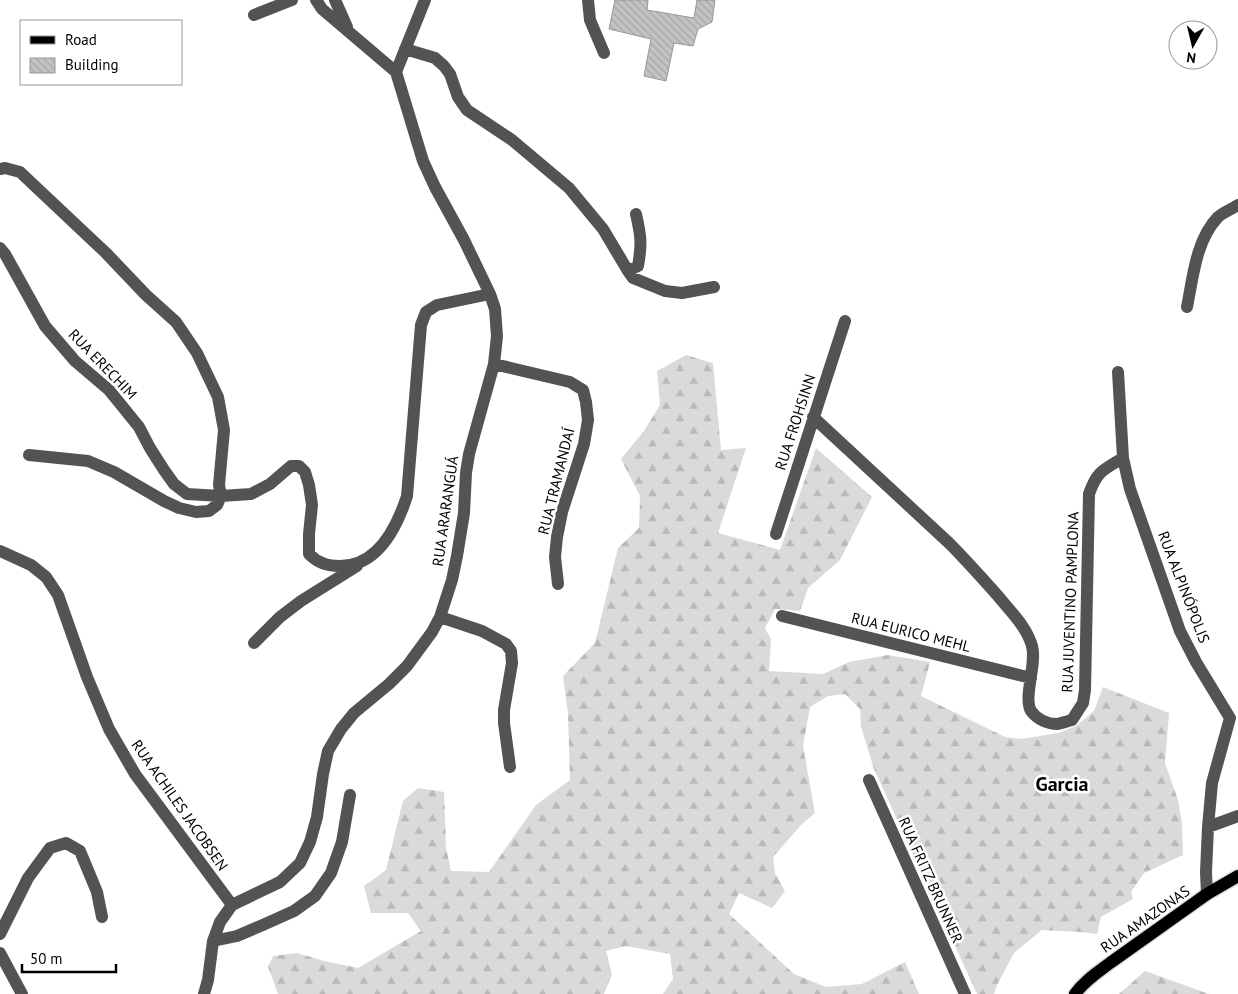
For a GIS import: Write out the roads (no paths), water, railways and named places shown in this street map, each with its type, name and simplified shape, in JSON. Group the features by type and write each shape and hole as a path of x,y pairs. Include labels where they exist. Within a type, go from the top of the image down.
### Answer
{"main road":[{"name":"RUA AMAZONAS","path":"1075,994 1095,974 1110,963 1208,894 1238,876"}],"street":[{"path":"254,15 292,0"},
{"path":"316,0 322,9 396,72 425,0"},
{"path":"335,0 349,32"},
{"path":"588,0 590,20 604,53"},
{"path":"405,49 435,58 450,74 458,98 467,110 512,140 569,188 602,229 633,278 665,291 682,293 714,287"},
{"name":"RUA ARARANGUÁ","path":"232,905 280,882 300,863 310,842 317,817 328,751 341,729 354,713 389,684 407,666 428,639 440,617 458,556 469,454 494,364 497,336 495,310 490,294 464,240 423,161 396,72"},
{"path":"0,169 5,168 20,172 176,322 197,353 218,397 224,430 219,485 221,496 217,505 209,510 196,512 179,508 164,501 114,472 88,461 29,456"},
{"path":"1187,307 1198,255 1205,235 1219,216 1238,205"},
{"path":"628,272 638,266 641,248 641,235 636,214"},
{"name":"RUA ERECHIM","path":"0,248 45,326 75,361 109,390 139,427 150,448 174,484 187,494 221,496 250,494 270,484 291,466 299,466 305,472 312,505 308,554 316,561 330,566 346,566 363,562"},
{"path":"254,643 280,617 302,600 363,562 376,552 387,538 401,515 407,496 421,325 426,312 437,305 490,294"},
{"name":"RUA FROHSINN","path":"776,534 845,321"},
{"name":"RUA TRAMANDAÍ","path":"494,364 570,382 583,390 588,420 584,444 562,512 557,537 558,584"},
{"name":"RUA ALPINÓPOLIS","path":"1118,372 1123,458 1130,489 1180,631 1196,662 1235,717 1212,783 1206,872 1208,894"},
{"name":"RUA JUVENTINO PAMPLONA","path":"814,417 949,543 1015,616 1033,647 1029,698 1031,710 1041,721 1057,724 1072,720 1083,704 1085,690 1089,494 1094,480 1102,471 1123,458"},
{"name":"RUA ACHILES JACOBSEN","path":"0,551 31,565 46,577 58,595 87,677 109,729 135,774 232,905"},
{"name":"RUA EURICO MEHL","path":"782,616 1031,678"},
{"path":"440,617 482,631 506,644 511,651 512,663 504,710 510,767"},
{"name":"RUA FRITZ BRUNNER","path":"869,780 965,994"},
{"path":"213,941 237,936 258,927 294,911 316,896 331,873 342,842 350,795"},
{"path":"1208,827 1238,816"},
{"path":"0,934 28,878 50,848 66,843 80,851 97,892 102,917"},
{"path":"204,994 208,980 213,941 220,922 232,905"},
{"path":"0,953 22,994"}],"district":[{"name":"Garcia","path":"1062,784"}]}
